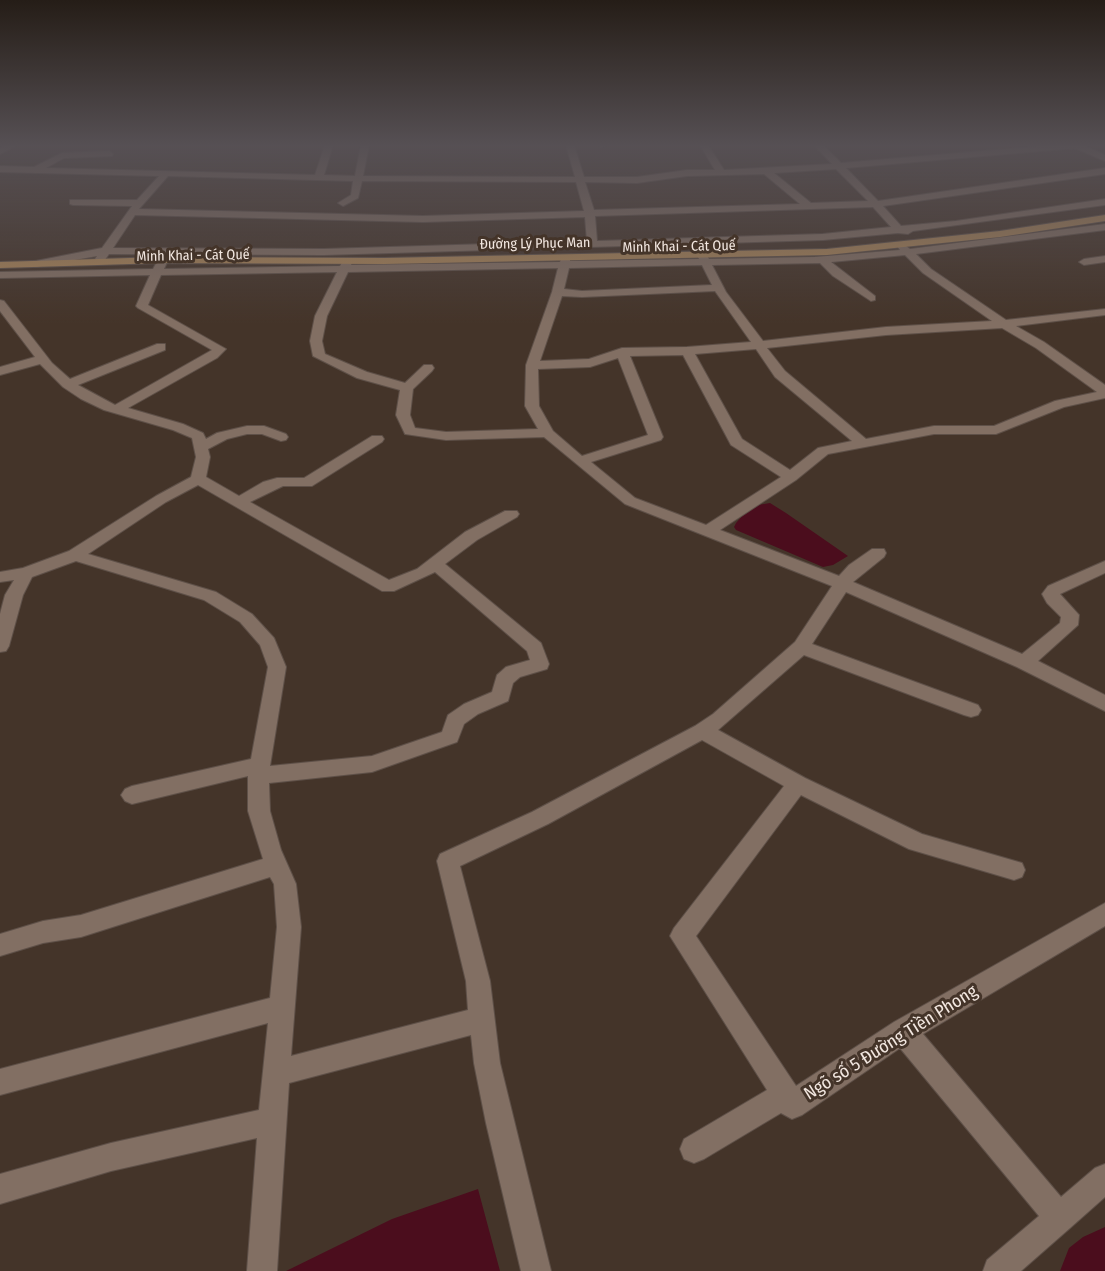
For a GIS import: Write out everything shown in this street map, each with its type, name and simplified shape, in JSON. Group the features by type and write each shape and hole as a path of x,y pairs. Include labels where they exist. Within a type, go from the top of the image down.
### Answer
{"main road":[{"name":"Đường Lý Phục Man","path":"346,265 504,259 565,262 656,256 703,258 863,248 904,248 1105,218"},
{"path":"0,265 98,262 160,266"}],"street":[{"path":"98,262 139,204"},
{"path":"587,204 592,244"},
{"path":"878,206 889,204"},
{"path":"132,212 423,219 891,204"},
{"path":"35,264 105,251 324,252 823,237 1043,213 1092,204"},
{"path":"878,206 899,230"},
{"name":"Minh Khai - Cát Quế","path":"0,275 160,266 565,262 703,258 822,259 1105,227"},
{"path":"863,248 899,230 963,238"},
{"path":"610,243 656,256"},
{"path":"504,259 579,244"},
{"path":"904,248 927,271 1040,345 1105,393"},
{"path":"703,258 719,288 780,374 864,444"},
{"path":"822,259 837,274 855,284 871,298"},
{"path":"1084,262 1105,260"},
{"path":"565,262 558,292 532,365 532,406 547,433 580,461 630,501 843,584 1024,662 1105,704"},
{"path":"346,265 321,316 316,341 320,356 362,375 407,388"},
{"path":"117,409 220,349 142,306 160,266"},
{"path":"558,292 582,294 719,288"},
{"path":"0,303 42,359 68,384 86,396 117,409 178,427 198,436 202,466 198,479 161,499 75,555 26,573 0,577"},
{"path":"532,365 590,363 622,352 687,351 760,345 886,331 1005,324 1105,312"},
{"path":"68,384 161,347"},
{"path":"687,351 736,442 791,477"},
{"path":"580,461 656,437 622,352"},
{"path":"0,371 42,359"},
{"path":"428,368 407,388 403,415 410,431 457,436 547,433"},
{"path":"706,532 791,477 823,451 934,430 996,430 1060,404 1105,393"},
{"path":"201,447 222,436 247,430 264,430 281,437"},
{"path":"239,502 282,481 307,483 377,439"},
{"path":"198,479 388,587 423,573 471,536 512,514"},
{"path":"536,1271 487,1063 478,981 448,861 540,818 702,731 720,719 801,647 855,569 878,553"},
{"path":"75,555 210,596 246,618 268,642 277,667 259,771 259,811 276,865 285,884 289,927 262,1271"},
{"path":"132,795 259,771 372,765 450,737 455,720 471,709 501,696 504,680 513,672 540,664 535,648 435,564"},
{"path":"1024,662 1070,625 1070,615 1053,599 1051,594 1054,590 1105,566"},
{"path":"0,646 14,595 26,573"},
{"path":"801,647 971,710"},
{"path":"702,731 798,784 917,842 1014,870"},
{"name":"Ngõ số 5 Đường Tiền Phong","path":"798,784 682,936 792,1105 903,1031 1105,914"},
{"path":"0,945 42,932 81,926 276,865"},
{"path":"0,1082 282,1007"},
{"path":"276,1073 482,1019"},
{"path":"903,1031 1059,1218"},
{"path":"694,1149 786,1095"},
{"path":"0,1189 111,1157 272,1121"},
{"path":"998,1271 1105,1178"}],"shaded area":[{"path":"770,503 848,556 833,565 823,567 736,530 734,527 743,515 758,505"},
{"path":"478,1189 500,1271 286,1271 392,1219"}],"waterway":[{"path":"1092,1271 1105,1259"}]}
